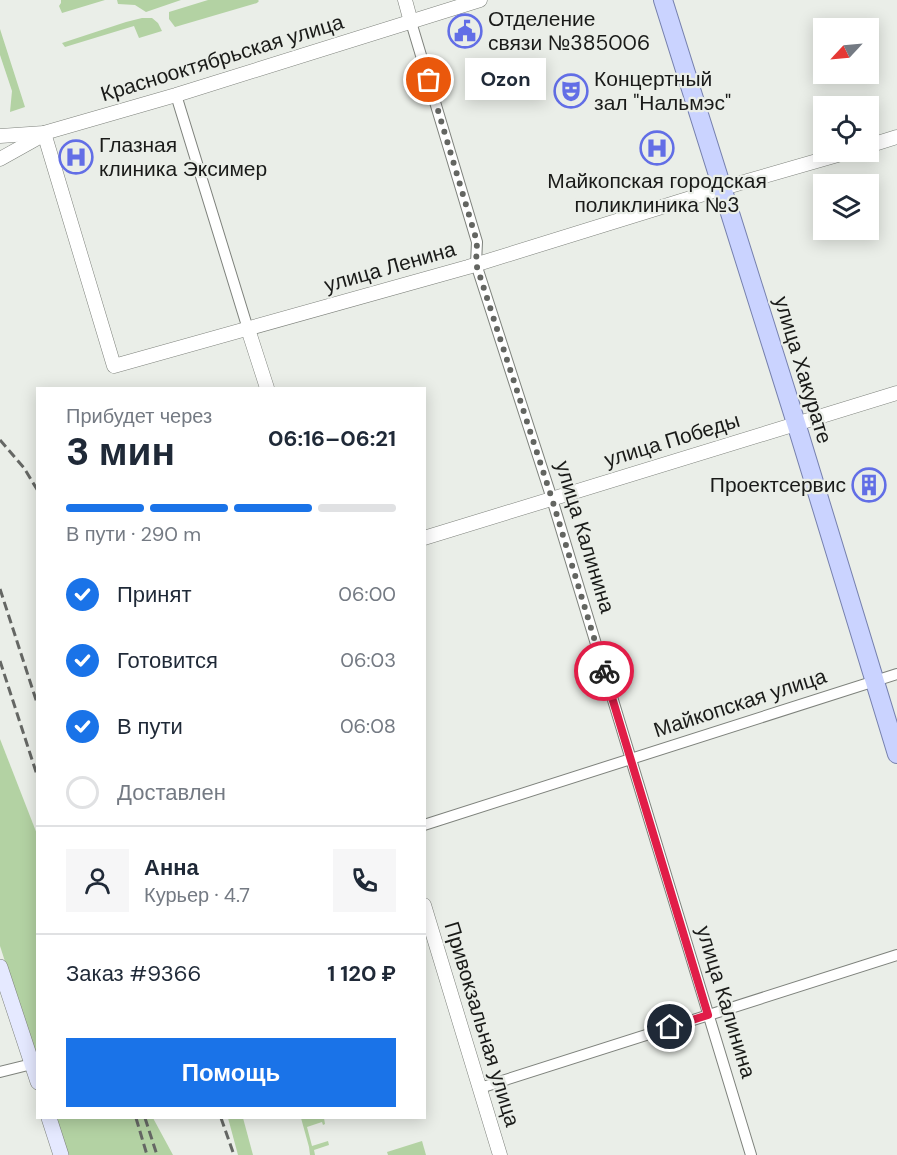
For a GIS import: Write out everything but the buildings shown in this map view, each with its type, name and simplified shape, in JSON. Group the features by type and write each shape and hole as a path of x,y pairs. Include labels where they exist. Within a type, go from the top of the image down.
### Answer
{"main road":[{"name":"улица Хакурате","path":"663,0 897,754"},
{"path":"0,967 36,1076"},
{"path":"49,1119 61,1155"}],"street":[{"name":"улица Калинина","path":"405,0 477,242 476,264 552,499 751,1155"},
{"name":"Краснооктябрьская улица","path":"45,134 480,0"},
{"path":"176,95 267,387"},
{"name":"улица Ленина","path":"45,134 114,366 476,264 813,162"},
{"path":"0,136 45,134"},
{"path":"0,159 45,134"},
{"path":"879,143 897,137"},
{"name":"улица Победы","path":"426,537 897,393"},
{"name":"Майкопская улица","path":"426,824 897,674"},
{"name":"Привокзальная улица","path":"426,912 500,1155"},
{"path":"480,1088 897,955"},
{"path":"0,1072 32,1064"}],"green space":[{"path":"61,0 105,0 62,13 59,6"},
{"path":"117,0 181,0 146,12 135,5 118,4"},
{"path":"208,0 259,1 175,27 169,19 169,12"},
{"path":"152,18 162,31 139,38 134,26 65,47 62,43 126,22"},
{"path":"0,29 25,107 10,112 12,91 0,55"},
{"path":"0,739 36,831 36,1057 0,946"},
{"path":"56,1119 154,1119 173,1155 68,1155"},
{"path":"228,1119 243,1119 253,1155 238,1155"},
{"path":"301,1119 324,1119 323,1125 322,1122 307,1127 312,1146 328,1141 329,1145 314,1150 315,1155 310,1155"},
{"path":"422,1141 426,1155 388,1155 387,1152"}],"railway":[{"path":"0,440 24,468 36,488"},
{"path":"0,589 36,700"},
{"path":"0,661 36,772"},
{"path":"136,1119 147,1155"},
{"path":"145,1119 157,1155"},
{"path":"221,1119 234,1155"}],"way so far":[{"path":"429,80 477,242 476,264 552,499 604,671"}],"place":[{"name":"Отделение связи №385006","path":"465,31"},
{"name":"Ozon","path":"429,80"},
{"name":"Концертный зал \"Нальмэс\"","path":"571,91"},
{"name":"Майкопская городская поликлиника №3","path":"657,148"},
{"name":"Глазная клиника Эксимер","path":"76,157"},
{"name":"Проектсервис","path":"869,485"}],"route":[{"path":"604,671 708,1015 670,1027"}]}
